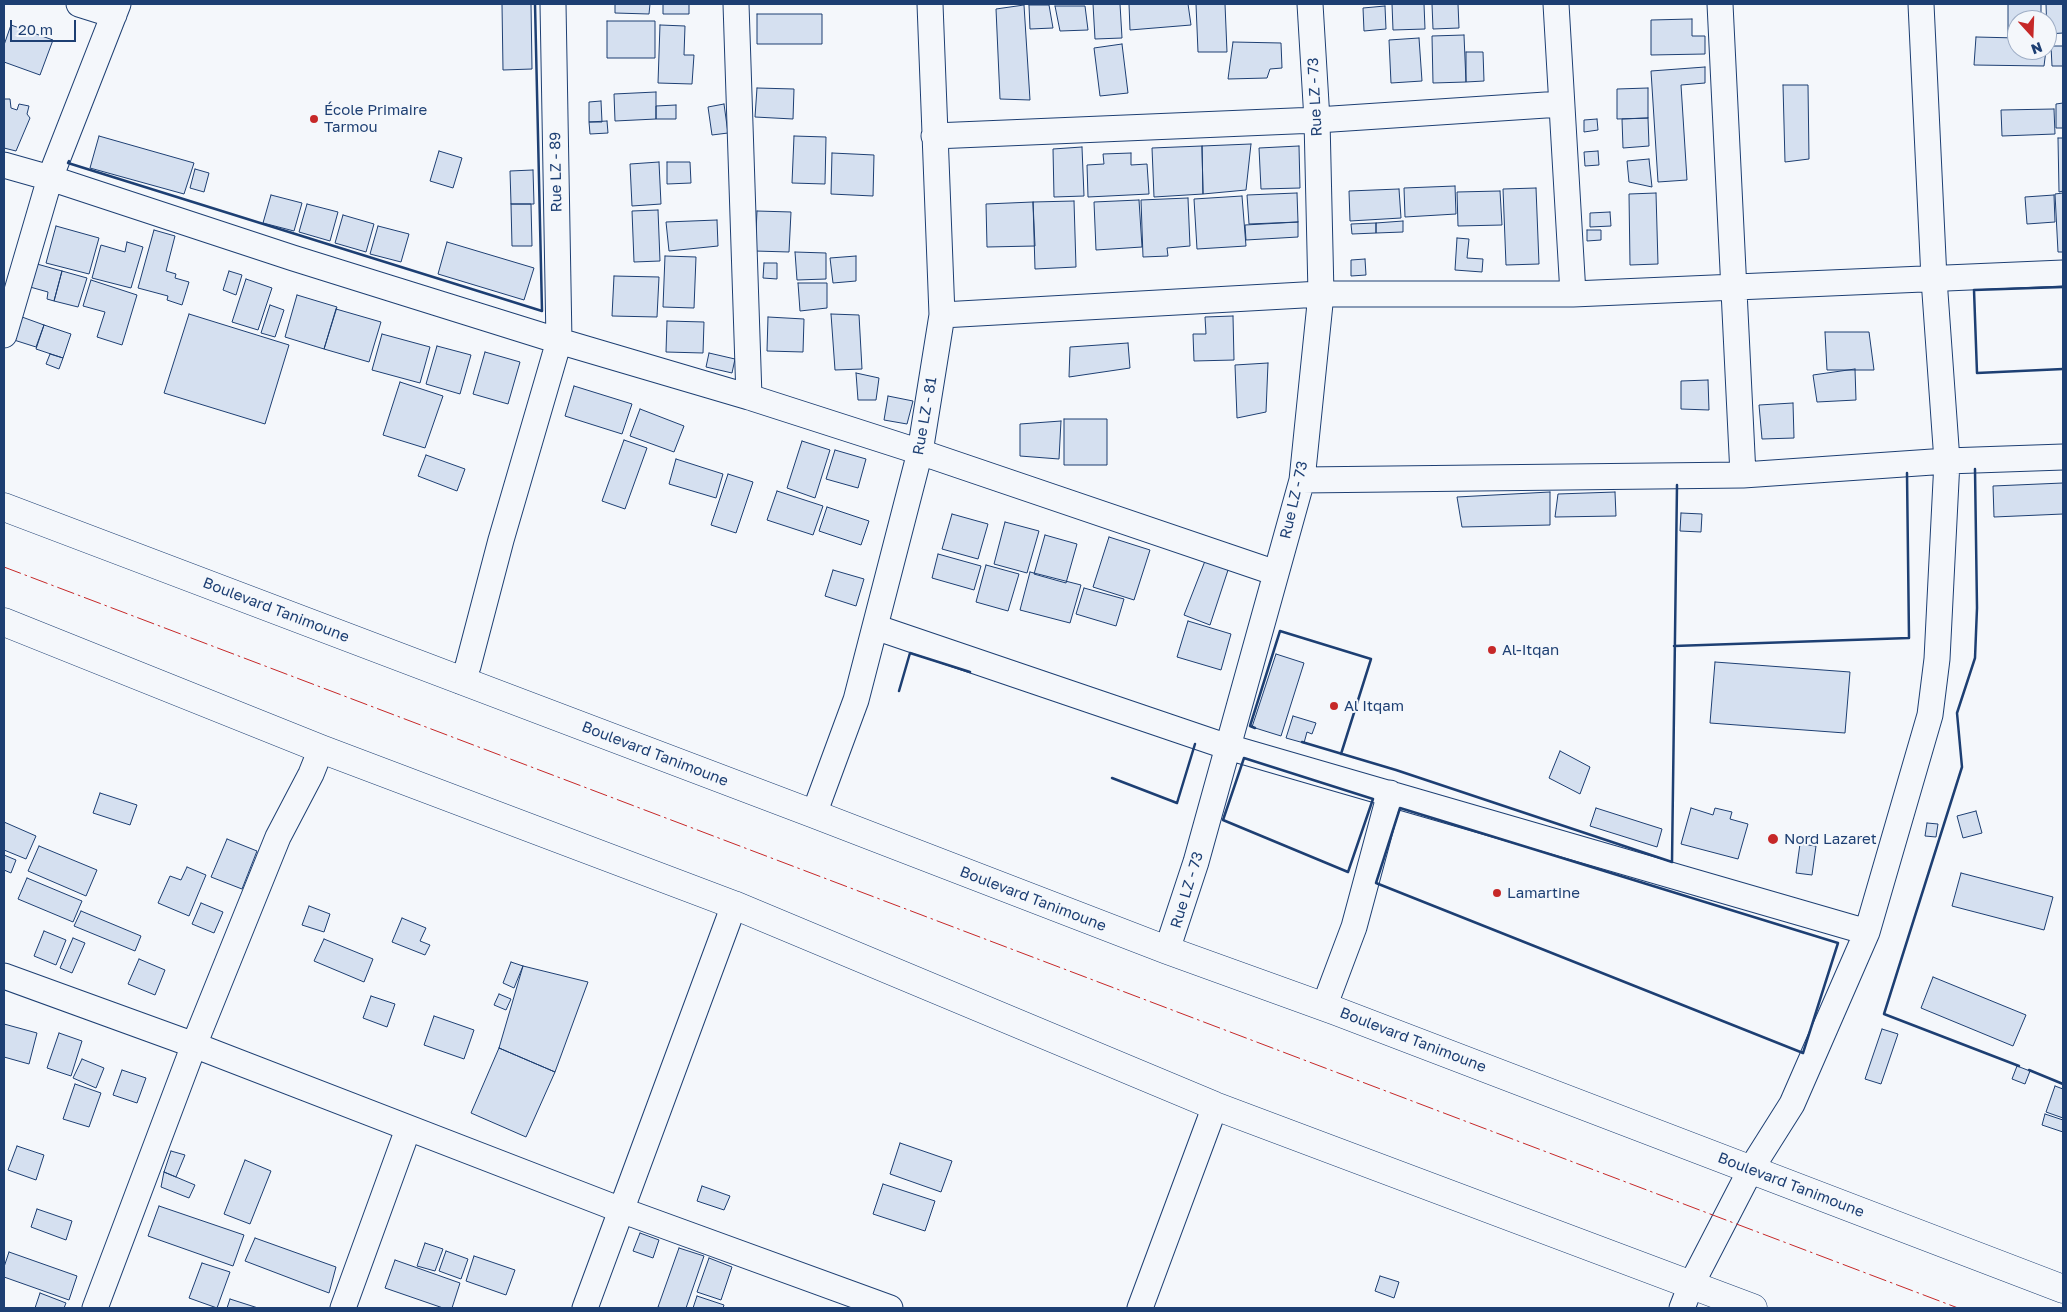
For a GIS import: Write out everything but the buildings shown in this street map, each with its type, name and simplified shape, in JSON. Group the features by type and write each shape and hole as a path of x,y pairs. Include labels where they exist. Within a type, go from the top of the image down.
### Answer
{"main road":[{"name":"Boulevard Tanimoune","path":"4,507 1167,950 1324,1006 2063,1289"},
{"path":"4,622 321,750 734,905 1215,1106 1687,1297 1753,1308"}],"street":[{"path":"4,336 50,178 116,9 79,4"},
{"name":"Rue LZ - 89","path":"460,681 468,666 504,531 559,341 553,4"},
{"path":"736,4 749,398"},
{"name":"Rue LZ - 81","path":"814,814 856,700 920,452 942,315 930,4"},
{"name":"Rue LZ - 73","path":"1167,950 1196,862 1302,480 1321,294 1316,120 1310,4"},
{"path":"1556,4 1573,294"},
{"path":"1720,4 1743,476"},
{"path":"1687,1297 1751,1169 1792,1104 1867,932 1930,715 1937,660 1947,461 1934,280 1920,4"},
{"path":"934,136 1316,120 1561,104"},
{"path":"4,165 50,178 293,258 920,452 1276,573"},
{"path":"942,315 1321,294 1573,294 1734,289 2063,273"},
{"path":"1302,480 1743,476 1947,461 2063,457"},
{"path":"875,626 1228,747 1867,932"},
{"path":"95,1308 194,1045 278,837 311,774 321,750"},
{"path":"1324,1006 1354,927 1390,793"},
{"path":"585,1308 734,905"},
{"path":"4,976 194,1045 621,1210 890,1308"},
{"path":"1140,1308 1215,1106"},
{"path":"343,1308 408,1129"}],"wall":[{"path":"69,161 68,163 542,311 535,4"},
{"path":"2063,287 1974,290 1977,373 2063,369"},
{"path":"1975,469 1977,608 1975,658 1957,713 1962,767 1884,1014 2019,1066"},
{"path":"1674,646 1909,638 1907,473"},
{"path":"1302,742 1396,770 1672,862 1677,485"},
{"path":"1255,728 1250,726 1280,631 1371,659 1341,754"},
{"path":"899,691 910,653 970,672"},
{"path":"1112,778 1177,803 1195,744"},
{"path":"1244,758 1373,799 1348,872 1223,820 1244,758"},
{"path":"1400,808 1838,943 1803,1053 1376,883 1400,808"},
{"path":"2029,1070 2063,1084"}],"power":[{"path":"4,567 1958,1308"}],"place":[{"name":"École Primaire Tarmou","path":"314,119"},
{"name":"Al-Itqan","path":"1492,650"},
{"name":"Al Itqam","path":"1334,706"},
{"name":"Nord Lazaret","path":"1773,839"},
{"name":"Lamartine","path":"1497,893"}]}
